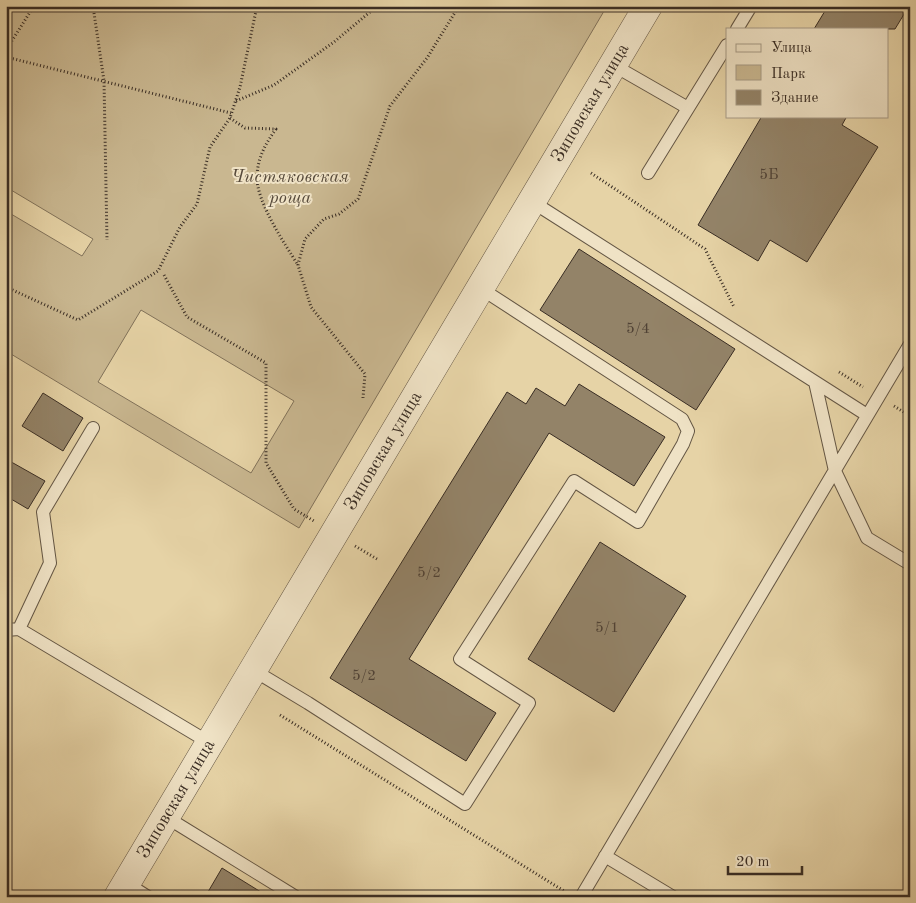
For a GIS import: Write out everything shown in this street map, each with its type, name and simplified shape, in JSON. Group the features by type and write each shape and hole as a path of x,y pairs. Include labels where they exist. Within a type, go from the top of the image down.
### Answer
{"street":[{"name":"Зиповская улица","path":"131,892 166,816 648,6"}],"lane":[{"path":"738,28 751,6"},
{"path":"648,173 726,47"},
{"path":"613,65 688,108"},
{"path":"531,201 867,415"},
{"path":"253,670 308,703 464,804 529,703 460,659 574,481 638,522 683,444 688,431 682,419 480,288"},
{"path":"581,897 910,344"},
{"path":"815,382 834,470 867,538 910,564"},
{"path":"19,629 50,563 43,512 93,428"},
{"path":"6,630 19,629 210,743"},
{"path":"166,816 296,897"},
{"path":"605,856 674,897"}],"path":[{"path":"6,50 34,6"},
{"path":"93,6 104,81 107,240"},
{"path":"6,287 78,320 158,271 180,228 197,204 210,147 230,118 236,101 257,6"},
{"path":"236,101 274,85 334,42 377,6"},
{"path":"298,265 305,239 324,219 339,214 358,199 390,106 427,58 460,6"},
{"path":"6,58 231,113"},
{"path":"230,118 245,128 276,129 263,148 256,176 265,209 298,265 311,307 365,374 364,398"},
{"path":"591,173 705,249 733,307 741,312"},
{"path":"164,275 187,317 266,363 266,463 294,509"},
{"path":"838,372 910,416"},
{"path":"910,529 908,532 910,534"},
{"path":"280,715 565,892"}],"green space":[{"name":"Чистяковская роща","path":"6,6 607,6 299,528 6,351 6,211 82,256 93,239 6,187","holes":["141,310 294,401 251,473 98,382"]}],"building":[{"path":"828,6 909,6 895,29 815,28"},
{"path":"761,118 846,118 842,125 878,147 807,262 770,240 758,261 698,225"},
{"path":"579,249 735,349 696,410 540,310"},
{"path":"579,384 665,437 634,486 549,433 409,659 496,713 466,761 330,678 507,392 526,404 536,388 565,406"},
{"path":"43,393 83,418 63,451 22,426"},
{"path":"6,459 45,481 28,509 6,496"},
{"path":"600,542 686,596 614,712 528,659"},
{"path":"222,868 269,897 205,897"}]}
